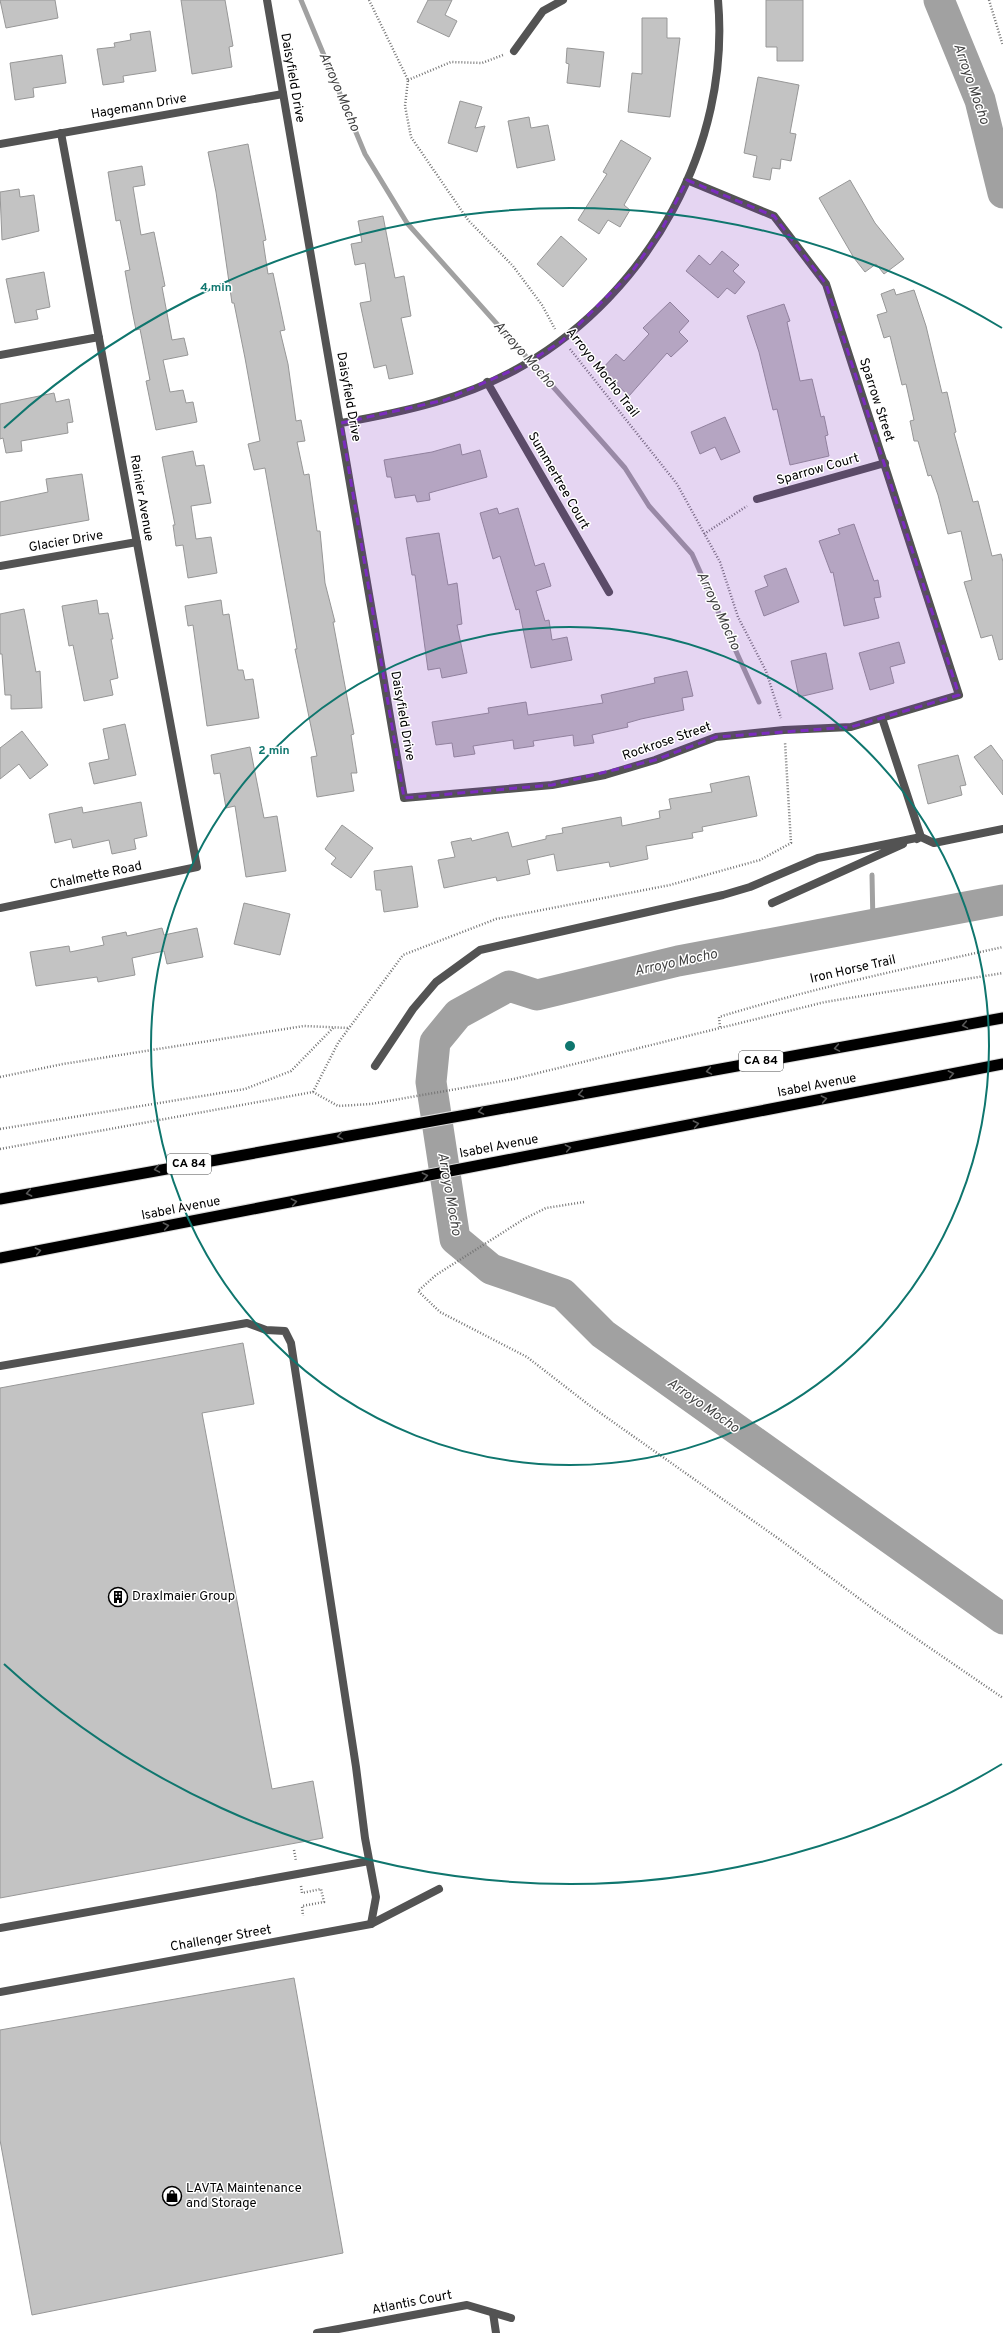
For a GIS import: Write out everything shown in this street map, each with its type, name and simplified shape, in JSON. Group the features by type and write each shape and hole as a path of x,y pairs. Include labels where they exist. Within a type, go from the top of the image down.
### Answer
{"highway":[{"name":"CA 84","path":"0,1199 378,1129 1003,1018"},
{"name":"Isabel Avenue","path":"0,1258 1003,1064"}],"street":[{"name":"Daisyfield Drive","path":"266,0 341,423 404,798"},
{"path":"514,51 543,11 563,0"},
{"path":"341,423 396,413 445,400 522,366 562,340 605,302 631,273 662,229 687,180 706,130 717,82 720,22 718,0"},
{"name":"Hagemann Drive","path":"0,144 283,94"},
{"name":"Rainier Avenue","path":"61,133 197,868"},
{"name":"Sparrow Street","path":"687,180 774,216 826,284 959,695"},
{"path":"0,356 99,337"},
{"name":"Summertree Court","path":"487,382 609,592"},
{"name":"Sparrow Court","path":"757,499 885,464"},
{"name":"Glacier Drive","path":"0,566 137,542"},
{"name":"Rockrose Street","path":"404,798 552,785 605,775 655,760 716,737 784,730 851,727 959,695"},
{"path":"882,718 921,837"},
{"path":"375,1066 413,1009 436,982 480,950 723,895 750,887 818,858 921,837 934,843 1003,829"},
{"path":"772,904 886,851 921,837"},
{"name":"Chalmette Road","path":"0,908 197,868"},
{"path":"0,1366 247,1323 266,1330 285,1331 292,1351 369,1861 376,1897 371,1924"},
{"path":"0,1928 369,1861"},
{"name":"Challenger Street","path":"0,1992 371,1924 439,1889"},
{"name":"Atlantis Court","path":"317,2333 467,2305 511,2318"},
{"path":"493,2313 496,2333"}],"path":[{"path":"369,0 408,80 451,62 482,63 514,51"},
{"path":"989,0 1003,46"},
{"name":"Arroyo Mocho Trail","path":"349,1028 403,955 496,919 670,885 760,860 791,843 784,730 766,671 738,616 720,562 677,484 585,365 562,340 542,305 517,271 468,220 411,137 405,106 408,80"},
{"path":"704,534 757,499"},
{"name":"Iron Horse Trail","path":"720,1028 719,1017 744,1009 830,985 1003,947"},
{"path":"0,1149 313,1092 338,1106 371,1104 514,1079 825,1002 1003,973"},
{"path":"0,1077 238,1035 304,1026 349,1028"},
{"path":"0,1129 245,1090 291,1071 334,1027"},
{"path":"313,1092 338,1043 349,1028"},
{"path":"584,1202 546,1208 524,1219 436,1275 418,1290 440,1312 526,1357 589,1405 779,1539 876,1611 1003,1698"},
{"path":"301,1887 302,1893 321,1889 324,1902 302,1906 303,1916"}],"highlighted area":[{"path":"687,180 774,216 826,284 959,695 851,727 716,737 655,760 552,785 404,798 341,423 445,400 522,366 562,341 631,273 662,229"}],"building":[{"path":"0,0 55,0 58,18 6,28"},
{"path":"181,0 225,0 233,46 229,47 232,67 192,74"},
{"path":"428,0 452,0 445,15 457,21 449,37 417,22"},
{"path":"766,0 803,0 803,61 777,61 777,47 766,47"},
{"path":"642,18 667,18 667,38 680,38 670,117 628,112 632,73 642,74"},
{"path":"150,31 156,71 123,76 124,82 103,85 97,49 115,47 114,43 131,40 130,34"},
{"path":"567,48 604,52 600,87 567,83 569,64 566,63"},
{"path":"62,55 66,83 33,88 34,97 15,100 10,63"},
{"path":"758,77 799,85 790,133 796,134 791,161 781,159 780,169 772,168 770,180 753,177 757,156 744,153"},
{"path":"460,101 482,107 475,128 485,126 477,152 448,143"},
{"path":"529,117 531,128 548,125 555,160 517,168 508,121"},
{"path":"621,140 651,158 624,205 630,210 620,227 608,220 599,234 578,220 607,174 603,172"},
{"path":"248,144 266,240 263,241 268,274 273,273 285,330 280,331 288,364 296,421 301,420 305,441 297,442 304,475 309,474 317,531 320,531 325,583 335,622 333,622 354,734 351,735 357,773 351,773 354,791 317,797 311,757 317,756 295,649 297,649 265,468 254,470 248,444 260,441 234,303 232,303 216,192 208,152"},
{"path":"142,166 145,185 133,187 141,235 154,232 165,286 162,287 172,340 184,338 188,355 163,360 170,392 183,390 186,403 193,402 197,422 156,430 146,381 150,380 140,329 136,330 125,271 130,270 120,220 116,221 108,172"},
{"path":"850,180 875,223 904,259 884,274 876,264 865,272 854,258 819,198"},
{"path":"19,189 20,197 34,195 39,231 2,240 0,192"},
{"path":"383,216 395,278 404,276 411,316 401,318 413,374 389,379 386,365 374,368 360,303 371,301 365,263 355,265 351,244 362,242 358,221"},
{"path":"561,236 587,259 563,287 537,264"},
{"path":"722,251 739,265 733,271 745,282 735,294 727,288 718,298 686,271 699,255 710,265"},
{"path":"44,272 50,307 36,310 38,319 15,323 6,279"},
{"path":"894,289 896,295 914,290 926,326 942,393 947,392 956,432 954,433 973,502 978,501 992,556 1001,554 1003,562 1003,659 999,660 992,635 981,638 964,582 972,580 961,531 948,534 931,475 928,476 918,441 914,441 910,421 914,420 906,384 902,385 890,336 884,338 877,315 887,312 881,294"},
{"path":"670,302 689,321 679,332 688,341 671,357 667,353 629,396 601,370 616,354 624,361 649,334 643,328"},
{"path":"784,304 790,321 787,322 800,381 812,379 821,417 824,416 828,435 825,436 829,456 790,465 777,409 773,410 759,352 747,316"},
{"path":"54,393 56,402 69,399 73,422 67,423 68,433 21,441 22,451 6,453 3,438 0,439 0,404"},
{"path":"725,417 740,452 721,460 715,447 700,454 691,432"},
{"path":"460,444 462,455 480,450 487,477 429,493 430,500 417,502 415,495 395,498 391,477 387,477 384,460 432,452"},
{"path":"193,451 196,466 204,465 211,503 191,506 196,539 211,537 217,573 188,578 183,545 176,546 173,525 175,525 162,457"},
{"path":"82,474 89,520 0,536 0,502 48,492 46,479"},
{"path":"497,508 499,514 518,508 535,566 544,563 551,586 536,591 545,621 549,620 552,640 567,637 572,660 531,668 519,609 516,610 500,556 493,559 480,513"},
{"path":"854,524 874,581 878,580 881,597 874,598 879,618 844,626 833,572 831,573 819,541 840,534 838,529"},
{"path":"439,533 448,585 457,583 462,624 457,625 467,673 442,678 440,668 428,670 415,575 412,575 406,538"},
{"path":"786,568 799,602 764,616 755,591 768,586 764,576"},
{"path":"97,600 99,614 108,613 118,678 110,680 113,695 84,701 73,645 69,646 62,606"},
{"path":"221,600 223,615 229,614 238,670 243,670 245,680 253,679 259,718 207,726 193,625 188,626 185,606"},
{"path":"24,609 36,672 40,671 42,708 11,709 11,695 5,695 2,654 0,654 0,614"},
{"path":"899,642 905,663 890,667 894,683 870,690 859,653"},
{"path":"826,653 833,689 799,697 791,661"},
{"path":"687,671 693,696 682,698 684,710 641,719 627,723 628,727 592,735 594,743 574,746 573,735 533,741 534,746 514,749 513,740 473,746 475,754 454,757 452,743 436,745 432,722 489,713 488,708 526,702 528,715 603,703 601,695 655,683 654,678"},
{"path":"125,724 136,775 94,784 89,763 109,759 103,729"},
{"path":"22,731 48,765 30,779 19,764 0,779 0,748"},
{"path":"991,745 1003,761 1003,795 974,757"},
{"path":"250,747 264,818 277,816 286,871 246,877 235,806 226,808 220,773 214,774 211,755"},
{"path":"958,755 966,785 960,786 962,795 928,804 918,765"},
{"path":"749,776 757,816 702,827 703,831 692,833 693,838 646,846 648,859 610,867 609,862 557,871 554,854 527,860 530,874 497,881 496,877 444,888 438,860 455,857 451,842 471,838 472,841 508,832 512,847 546,839 546,836 563,833 562,828 621,817 622,826 660,818 659,811 671,809 669,799 712,792 710,784"},
{"path":"141,802 147,836 134,839 136,849 112,854 109,840 73,848 71,839 55,843 49,814 82,807 83,813"},
{"path":"342,825 373,848 351,878 331,864 336,858 325,849"},
{"path":"412,866 418,907 384,912 381,890 376,890 374,871"},
{"path":"244,903 290,914 280,955 234,944"},
{"path":"162,928 164,935 197,928 203,957 167,964 164,951 132,958 135,975 98,982 97,977 36,986 30,952 69,946 70,952 104,945 102,937 126,932 127,936"},
{"name":"Draxlmaier Group","path":"243,1343 254,1404 202,1413 272,1789 313,1781 323,1838 0,1898 0,1388"},
{"name":"LAVTA Maintenance and Storage","path":"294,1978 343,2253 32,2315 0,2140 0,2030"}],"waterway":[{"name":"Arroyo Mocho","path":"301,0 365,154 407,223 625,468 649,506 692,554 759,702"},
{"name":"Arroyo Mocho","path":"939,0 980,100 1003,193"},
{"name":"Arroyo Mocho","path":"872,875 873,925"},
{"name":"Arroyo Mocho","path":"1003,900 678,961 537,995 509,986 458,1014 435,1042 431,1082 455,1239 491,1269 563,1294 603,1334 1003,1619"}],"place":[{"name":"Draxlmaier Group","path":"118,1597"},
{"name":"LAVTA Maintenance and Storage","path":"172,2196"}]}
